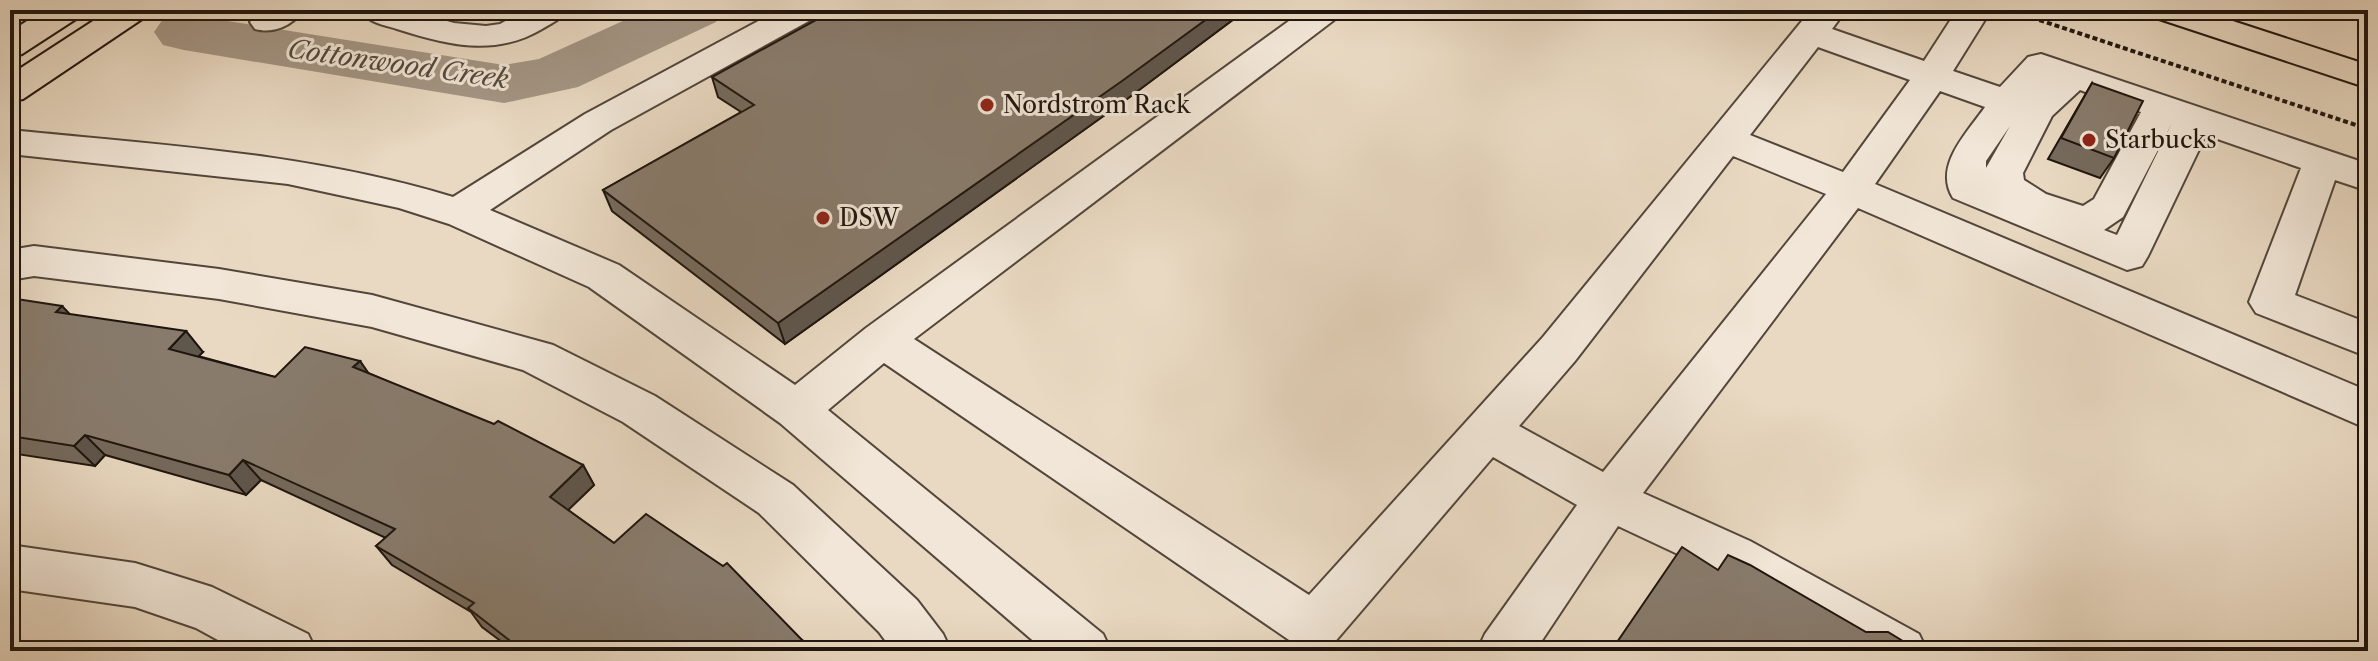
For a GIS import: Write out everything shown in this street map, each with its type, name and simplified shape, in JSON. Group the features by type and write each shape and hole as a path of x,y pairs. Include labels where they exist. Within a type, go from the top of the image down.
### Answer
{"main road":[{"path":"10,47 67,10"},
{"path":"10,91 81,41 133,10"},
{"path":"2165,10 2368,77"}],"street":[{"path":"376,10 409,22 477,36 500,35 550,10"},
{"path":"458,212 598,122 804,10"},
{"path":"796,410 882,340 1326,10"},
{"path":"1504,651 1610,500 1933,77 1974,10"},
{"path":"882,340 1314,627 1559,349 1820,22 1933,77 2007,102"},
{"path":"2127,256 1967,189 1967,161 2007,102 2041,65 2368,178"},
{"path":"2074,77 2037,110 2003,173 2006,187 2032,203 2073,219 2091,220 2109,208 2179,113"},
{"path":"2108,300 2179,113"},
{"path":"1726,139 2108,300 2366,401"},
{"path":"10,142 288,171 405,196 458,212 604,276 796,410 1084,651"},
{"path":"2322,163 2271,302 2368,341"},
{"path":"10,265 34,261 234,286 372,311 537,357 639,409 776,499 898,616 924,651"},
{"path":"1486,430 1610,500 1732,556 1900,651"},
{"path":"10,567 135,585 212,610 289,651"}],"path":[{"path":"2008,10 2164,59 2368,129"}],"building":[{"path":"834,10 978,10 983,13 987,10 1219,10 778,323 603,190 754,105 712,77"},
{"path":"2092,83 2143,101 2114,158 2061,138"},
{"path":"10,298 62,306 56,312 186,331 169,349 275,377 305,347 360,361 353,367 494,424 498,421 583,465 550,497 614,543 646,514 723,566 727,563 803,641 790,651 561,651 557,646 551,651 523,651 468,608 474,603 376,546 395,529 243,460 229,475 85,435 74,446 10,436"},
{"path":"1682,547 1718,570 1728,555 1866,632 1888,632 1919,651 1611,651"}],"waterway":[{"name":"Cottonwood Creek","path":"10,16 20,10"},
{"name":"Cottonwood Creek","path":"184,32 504,84 556,74 695,10"}],"place":[{"name":"Nordstrom Rack","path":"987,105"},
{"name":"Starbucks","path":"2089,140"},
{"name":"DSW","path":"823,218"}]}
